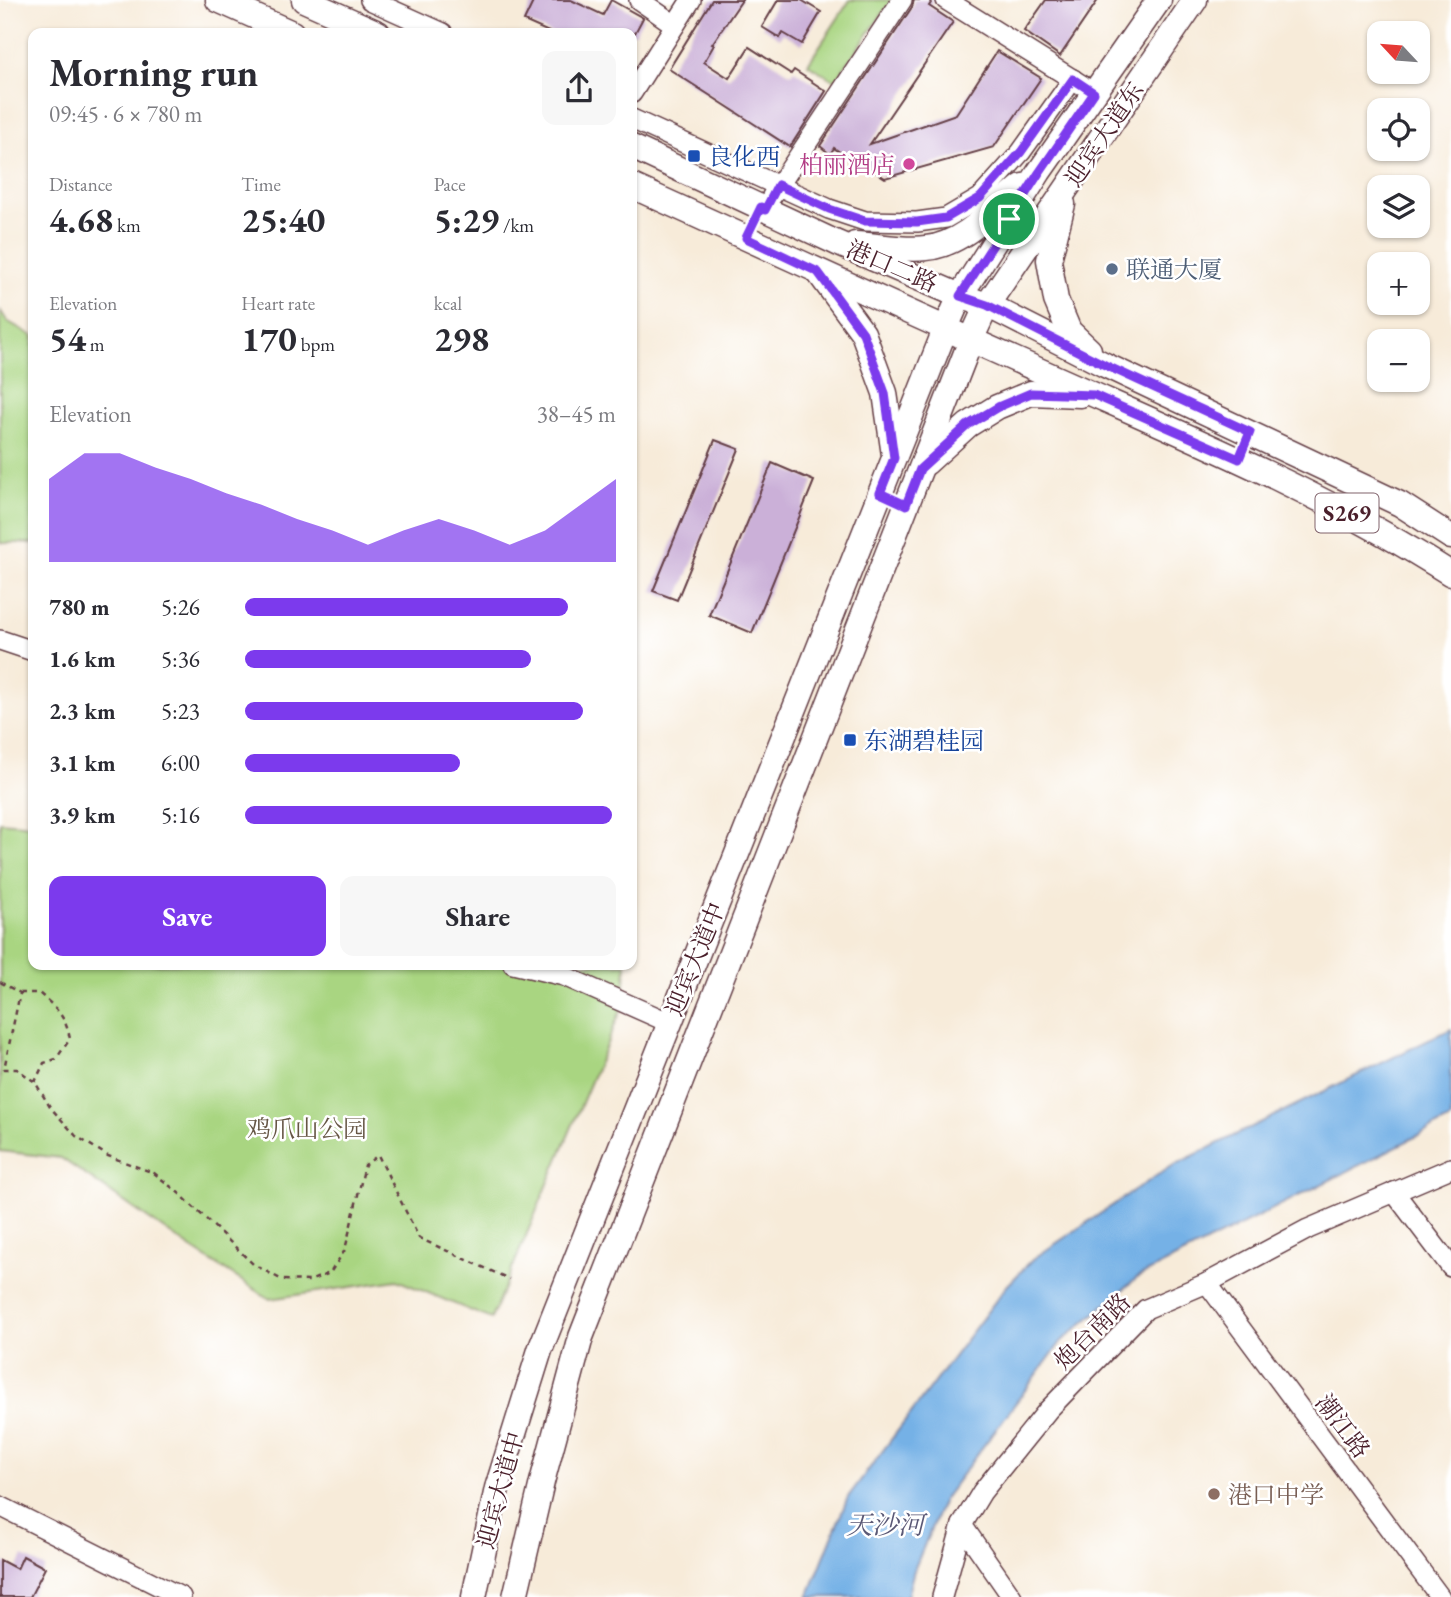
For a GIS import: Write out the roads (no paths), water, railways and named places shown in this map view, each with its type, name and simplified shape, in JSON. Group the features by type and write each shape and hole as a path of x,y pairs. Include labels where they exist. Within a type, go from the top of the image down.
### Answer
{"main road":[{"path":"218,0 281,28"},
{"path":"304,0 367,28"},
{"name":"迎宾大道东","path":"945,330 960,296 1039,173 1159,0"},
{"name":"迎宾大道东","path":"971,340 987,305 1195,0"},
{"name":"港口二路","path":"637,149 837,243 987,305 1105,365 1401,504 1451,537"},
{"path":"837,243 927,248 958,238 1039,173"},
{"path":"1067,187 1049,260 1056,300 1069,331 1105,365"},
{"name":"港口二路","path":"637,188 945,330 1239,459 1376,528 1451,574"},
{"path":"746,238 763,208"},
{"path":"818,272 863,333 885,393 894,458"},
{"name":"迎宾大道中","path":"474,1597 497,1488 540,1350 945,330"},
{"name":"迎宾大道中","path":"515,1597 542,1482 582,1337 971,340"},
{"path":"920,469 968,425 1009,402 1031,393 1094,395"},
{"path":"1239,459 1250,432"},
{"path":"880,493 906,505"}],"street":[{"path":"370,0 432,28"},
{"path":"639,0 675,25"},
{"path":"637,85 691,0"},
{"path":"763,208 902,0"},
{"path":"946,0 1094,93"},
{"path":"637,121 829,209 865,221 917,222 946,218 980,198 1021,152 1073,79"},
{"path":"0,640 28,649"},
{"path":"538,970 564,976 670,1023"},
{"name":"炮台南路","path":"942,1597 962,1525 982,1492 1048,1410 1146,1309 1207,1283 1308,1229 1451,1168"},
{"path":"1394,1192 1451,1267"},
{"name":"潮江路","path":"1207,1283 1440,1597"},
{"path":"0,1506 181,1597"},
{"path":"962,1525 1012,1597"}],"water":[{"name":"天沙河","path":"1451,1029 1451,1119 1138,1277 1062,1341 943,1500 914,1570 907,1597 808,1597 848,1497 1006,1287 1033,1259 1168,1168"}],"place":[{"name":"良化西","path":"694,156"},
{"name":"柏丽酒店","path":"909,164"},
{"name":"联通大厦","path":"1112,269"},
{"name":"东湖碧桂园","path":"850,740"},
{"name":"港口中学","path":"1214,1494"}],"park label":[{"name":"鸡爪山公园","path":"307,1128"}]}
